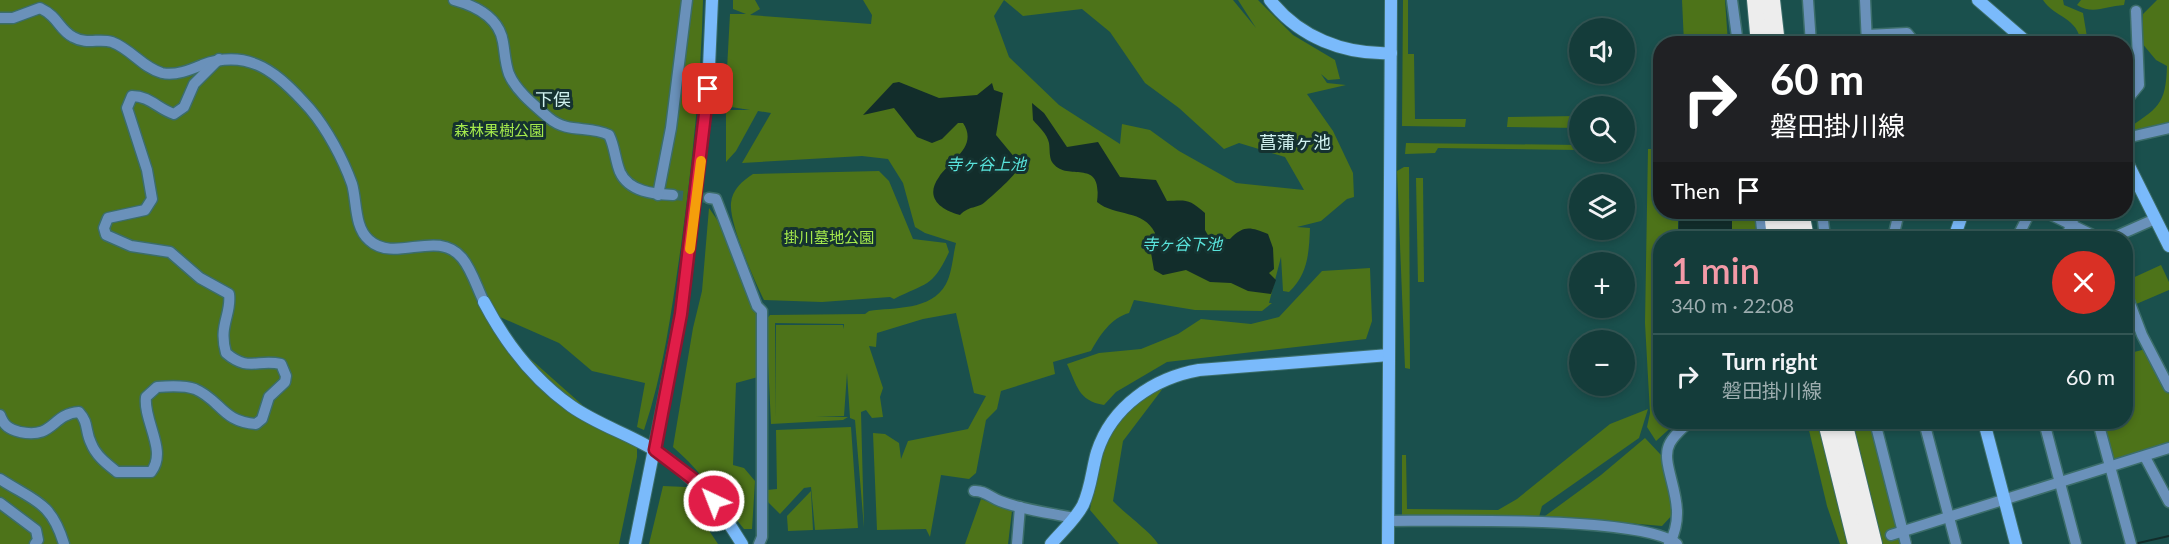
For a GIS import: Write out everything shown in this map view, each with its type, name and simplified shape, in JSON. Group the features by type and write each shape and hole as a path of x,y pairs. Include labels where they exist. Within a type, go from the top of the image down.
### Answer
{"highway":[{"path":"1756,0 1762,36"},
{"path":"1764,36 1771,0"},
{"path":"1782,0 1784,36"},
{"path":"1829,429 1857,544"},
{"path":"1845,429 1874,544"}],"street":[{"path":"454,0 482,10 496,23 503,40 508,72 513,82 532,102 559,125 572,130 601,131 609,135 620,172 630,185 643,192 674,195"},
{"path":"658,195 671,128 687,0"},
{"path":"635,544 681,314 697,197 708,89 712,0"},
{"path":"1270,0 1298,28 1325,42 1364,52 1391,53"},
{"path":"1388,544 1391,0"},
{"path":"1732,0 1737,36"},
{"path":"1808,0 1810,36"},
{"path":"1865,0 1867,36"},
{"path":"1978,0 2019,36"},
{"path":"0,18 13,18 40,8 53,14 70,36 86,43 111,41 153,70 166,74 184,72 219,59 232,58 259,64 312,111 337,153 352,186 356,213 367,239 383,248 436,244 448,247 461,256 484,302 517,356 553,392 596,422 655,450 692,478 722,511 742,544"},
{"path":"2133,92 2139,85 2136,11"},
{"path":"1887,36 1907,33 1909,36"},
{"path":"0,415 4,424 11,429 36,435 45,432 69,413 79,412 87,421 90,442 99,457 108,465 117,472 151,471 158,463 145,407 146,397 157,387 193,388 235,419 243,423 256,424 262,419 268,396 285,382 286,376 281,364 272,362 253,366 237,363 226,353 222,326 230,302 228,294 200,278 170,252 131,246 106,235 104,228 108,218 145,210 152,199 147,170 127,108 132,96 152,100 164,111 174,114 184,107 194,84 219,59"},
{"path":"2133,136 2169,128"},
{"path":"2133,174 2169,246"},
{"path":"709,198 716,199 757,306 762,311 762,537 759,544"},
{"path":"2058,219 2083,231"},
{"path":"2069,231 2074,219"},
{"path":"2128,231 2155,219"},
{"path":"2133,311 2142,335 2169,387"},
{"path":"1051,544 1083,504 1097,451 1111,422 1145,390 1173,375 1199,370 1389,355"},
{"path":"1389,521 1539,522 1637,531 1672,543 1679,514 1667,454 1669,444 1683,429"},
{"path":"1877,429 1906,544"},
{"path":"1926,429 1956,544"},
{"path":"1986,429 2016,544"},
{"path":"2046,429 2076,544"},
{"path":"2100,429 2131,544"},
{"path":"1891,536 1948,516 2060,484 2169,448"},
{"path":"2145,456 2169,501"},
{"path":"0,479 24,490 47,509 57,522 64,544"},
{"path":"974,492 981,490 1000,501 1074,518"},
{"path":"0,503 36,530 38,540 35,544"},
{"path":"1017,544 1020,507"}],"green space":[{"name":"森林果樹公園","path":"0,0 703,0 695,123 681,246 662,362 644,430 637,427 645,383 592,371 559,343 493,314 499,331 615,434 637,446 637,457 619,544 0,544"},
{"path":"733,0 755,0 760,9 750,15 871,24 872,15 863,0 1004,0 1233,0 1256,28 1238,0 1258,0 1293,35 1335,60 1340,79 1328,80 1321,74 1327,83 1346,85 1307,94 1333,131 1353,173 1354,197 1347,199 1321,221 1297,227 1310,228 1304,270 1289,292 1283,291 1281,257 1269,303 1272,303 1262,311 1195,310 1134,300 1129,313 1111,323 1091,351 1053,362 1055,374 1001,391 997,409 986,420 976,473 969,479 941,475 930,537 926,529 877,530 873,433 885,434 899,443 901,459 908,441 968,429 986,396 974,393 956,313 923,319 877,333 876,347 869,346 883,388 880,397 883,417 872,418 866,410 861,412 864,528 855,420 850,418 847,373 844,416 816,417 848,417 843,420 771,424 766,320 770,315 865,314 869,311 901,308 922,303 939,293 946,284 956,243 925,233 915,227 903,183 888,159 862,156 742,163 771,113 758,111 736,151 726,162 726,110 750,110 725,106 730,14 746,14 733,9","holes":["1004,0 1023,16 1082,9 1110,32 1145,83 1179,108 1224,149 1239,143 1285,157 1304,190 1236,183 1179,151 1150,130 1122,124 1120,144 1059,105 1009,57 994,16","775,323 844,324 844,329 843,325 776,325 776,419"]},
{"path":"1403,0 1408,0 1408,54 1414,54 1415,119 1466,119 1465,127 1402,126"},
{"path":"1682,0 1725,0 1728,36 1684,36"},
{"path":"2043,0 2063,0 2064,5 2083,13 2087,36 2079,36 2071,23"},
{"path":"2081,0 2125,0 2124,5 2094,10 2077,5"},
{"path":"2157,0 2169,0 2169,125 2133,132 2133,125 2158,105 2165,90 2166,79 2167,66 2156,60 2141,42 2143,14"},
{"path":"1569,116 1569,128 1507,127 1508,117"},
{"path":"1406,143 1569,145 1569,150 1438,148 1435,153 1405,154"},
{"path":"1648,149 1653,149 1653,219 1678,219 1678,231 1653,231 1653,429 1669,429 1656,441 1647,427 1650,413 1645,323"},
{"path":"1409,167 1410,369 1405,368 1397,171"},
{"name":"掛川墓地公園","path":"879,171 889,181 913,239 946,243 949,252 933,278 894,299 890,297 822,302 764,300 743,252 731,212 733,194 738,186 753,174"},
{"path":"1416,178 1423,178 1424,282 1418,282"},
{"path":"709,208 725,231 759,312 758,377 736,383 733,465 744,468 755,481 752,529 744,529 702,476 673,447 693,328 702,291"},
{"path":"1732,219 1755,219 1756,231 1732,231"},
{"path":"2161,265 2169,282 2169,290 2134,305 2133,278"},
{"path":"1370,268 1372,321 1366,339 1167,362 1116,392 1104,405 1095,403 1084,396 1076,385 1067,364 1099,353 1141,349 1178,334 1201,319 1251,324 1279,317 1322,271"},
{"path":"2146,349 2169,394 2169,444 2119,463 2114,460 2106,429 2133,429 2133,352"},
{"path":"1173,375 1123,441 1113,501 1158,544 1119,544 1090,510 1100,446 1121,411"},
{"path":"1648,409 1639,438 1542,506 1539,517 1402,518 1402,455 1406,455 1407,509 1498,510 1517,499 1610,424"},
{"path":"851,427 858,528 815,530 811,487 804,488 780,514 767,501 767,490 777,489 776,430"},
{"path":"1809,429 1824,429 1851,544 1840,544 1827,506"},
{"path":"1852,429 1876,429 1903,544 1880,544"},
{"path":"1645,438 1661,455 1674,513 1662,526 1545,516 1601,475"},
{"path":"663,486 686,487 700,517 718,544 649,544"},
{"path":"811,491 813,530 788,531 787,516"},
{"path":"981,499 1012,511 1008,544 965,544"}],"water":[{"name":"寺ヶ谷上池","path":"899,82 939,98 977,95 992,83 994,90 1003,93 996,135 1020,164 1019,168 982,204 960,215 941,206 934,197 935,184 961,153 967,139 967,132 963,123 958,123 942,139 932,143 917,137 894,108 863,115 893,83"},
{"name":"寺ヶ谷下池","path":"1032,103 1044,113 1067,147 1098,142 1120,177 1156,180 1167,201 1188,201 1200,208 1205,213 1205,230 1210,239 1230,239 1243,229 1268,234 1273,248 1274,269 1269,273 1276,280 1271,294 1248,291 1231,283 1210,282 1186,270 1163,275 1154,270 1150,247 1155,233 1150,225 1144,220 1104,207 1097,202 1095,179 1089,174 1066,171 1058,168 1052,162 1048,140 1033,120"},
{"path":"1679,219 1732,219 1732,231 1678,231"}],"waterway":[{"path":"1909,536 1912,544"},
{"path":"2134,544 2169,536"}],"tunnel":[{"path":"673,195 709,198"}],"slow traffic":[{"path":"690,249 701,161"}],"district":[{"name":"下俣","path":"553,99"},
{"name":"菖蒲ヶ池","path":"1295,142"}],"route":[{"path":"708,89 697,197 681,314 655,450 692,478 714,501"}]}
